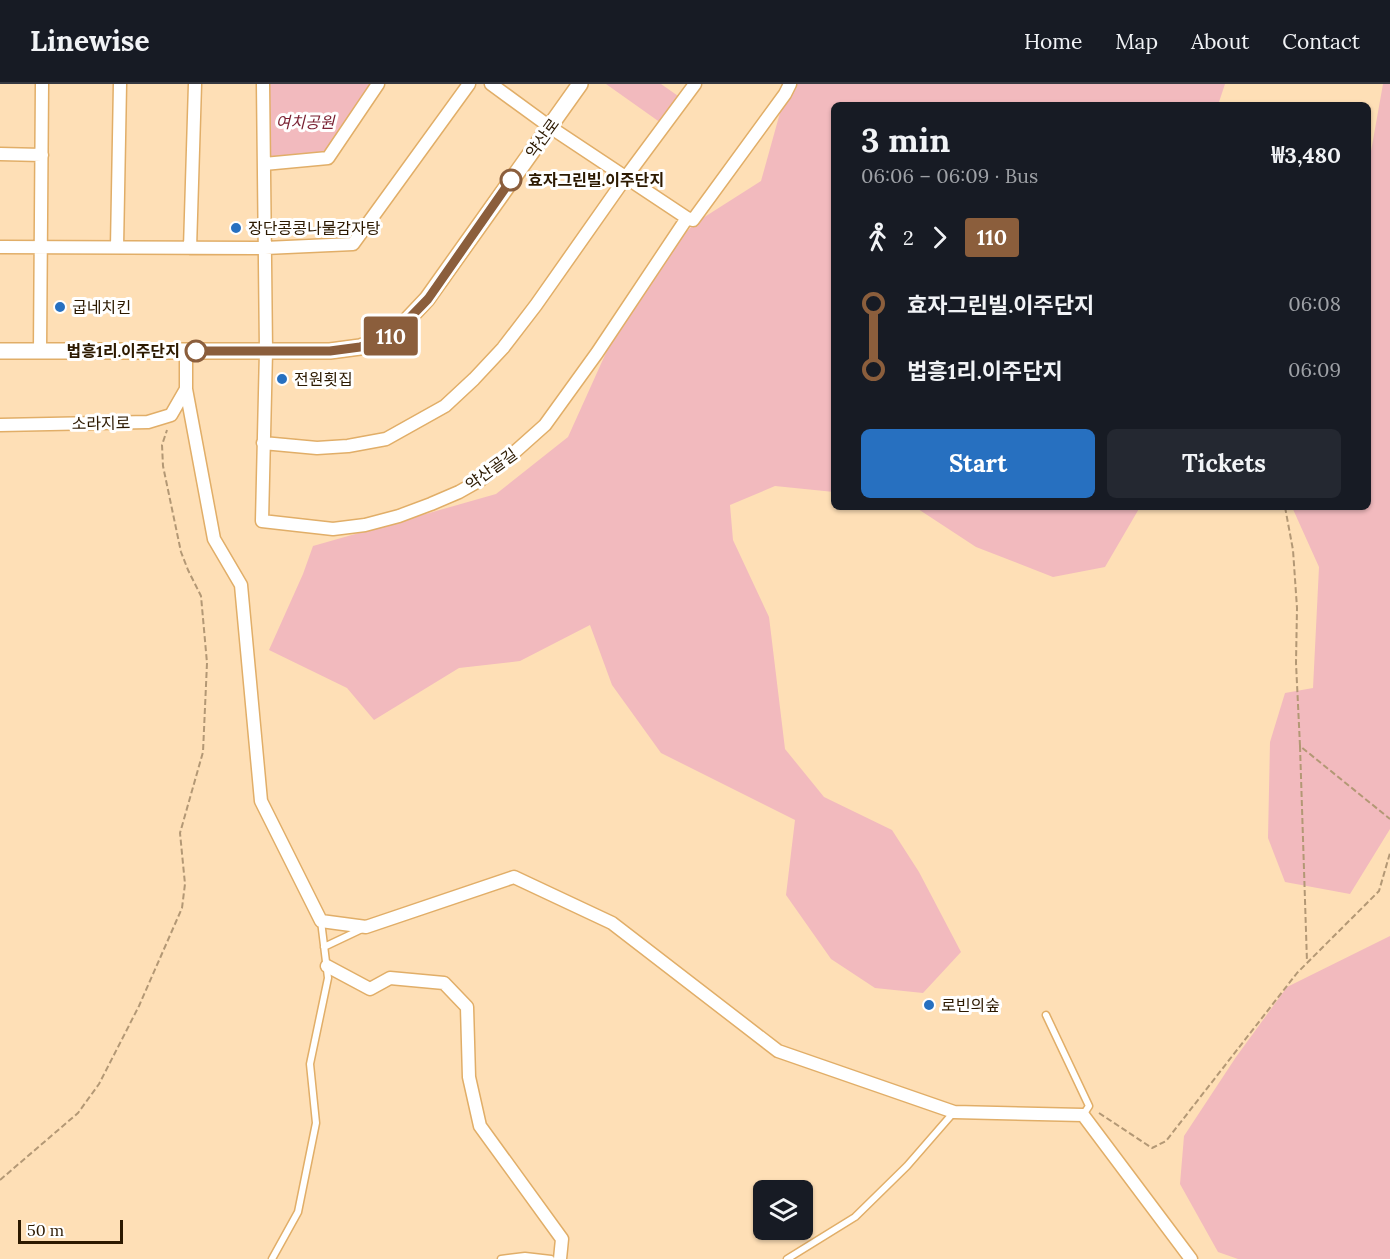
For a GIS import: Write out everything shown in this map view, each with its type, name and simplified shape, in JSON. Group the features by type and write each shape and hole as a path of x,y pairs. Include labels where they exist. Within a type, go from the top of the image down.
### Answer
{"street":[{"path":"40,351 42,84"},
{"path":"117,247 120,84"},
{"path":"190,248 195,84"},
{"name":"약산골길","path":"263,84 266,351 262,521 333,529 365,525 399,516 459,492 482,479 545,425 597,353 687,218 693,220 790,84"},
{"path":"264,164 328,158 378,84"},
{"path":"0,247 265,248 353,244 469,84"},
{"path":"491,84 550,127 687,218"},
{"name":"약산로","path":"0,351 330,351 360,347 393,335 428,299 580,84"},
{"path":"263,443 317,448 348,446 386,439 444,406 503,348 695,84"},
{"path":"0,154 42,155"},
{"path":"186,351 186,389 214,539 241,585 261,801 321,921 366,927 514,877 612,923 778,1051 954,1112 1086,1110 1191,1259"},
{"path":"171,415 186,389"},
{"name":"소라지로","path":"0,425 148,422 171,415"},
{"path":"327,966 370,989 390,978 444,983 466,1007 469,1077 480,1126 562,1239 560,1259"}],"lane":[{"path":"272,1259 298,1212 316,1123 310,1064 328,978 321,921"},
{"path":"324,947 366,927"},
{"path":"1046,1015 1086,1110"},
{"path":"787,1259 855,1217 907,1167 954,1112"},
{"path":"501,1259 525,1256 551,1259"}],"path":[{"path":"0,1180 78,1113 99,1084 139,1006 182,908 185,884 180,833 203,752 207,663 201,596 180,552 163,466 162,445 171,415"},
{"path":"1286,510 1293,550 1297,608 1296,663 1308,963"},
{"path":"1300,746 1390,819"},
{"path":"1086,1110 1152,1148 1166,1141 1297,973 1379,891 1390,853"}],"green space":[{"name":"여치공원","path":"263,84 378,84 328,158 264,164"},
{"path":"606,84 661,84 681,98 661,123"},
{"path":"788,84 1225,84 1219,102 831,102 831,492 775,486 730,505 733,540 769,617 785,749 824,797 892,830 919,872 961,952 923,993 875,988 831,959 786,895 795,820 661,753 612,685 590,625 520,661 459,668 374,720 347,688 269,650 313,546 496,494 568,437 637,284 695,223 761,181"},
{"path":"1383,84 1390,84 1390,829 1350,894 1285,882 1268,838 1270,742 1285,693 1313,688 1319,567 1293,510 1371,510 1371,151"},
{"path":"920,510 1138,510 1105,567 1053,577 976,547"},
{"path":"1390,936 1390,1259 1238,1259 1218,1252 1180,1184 1184,1136 1236,1057 1287,987"}],"bus line":[{"name":"110","path":"196,351 330,351 360,347 393,335 428,299 511,180"}],"place":[{"name":"효자그린빌.이주단지","path":"511,180"},
{"name":"장단콩콩나물감자탕","path":"236,228"},
{"name":"굽네치킨","path":"60,307"},
{"name":"법흥1리.이주단지","path":"196,351"},
{"name":"전원횟집","path":"282,379"},
{"name":"로빈의숲","path":"929,1005"}]}
